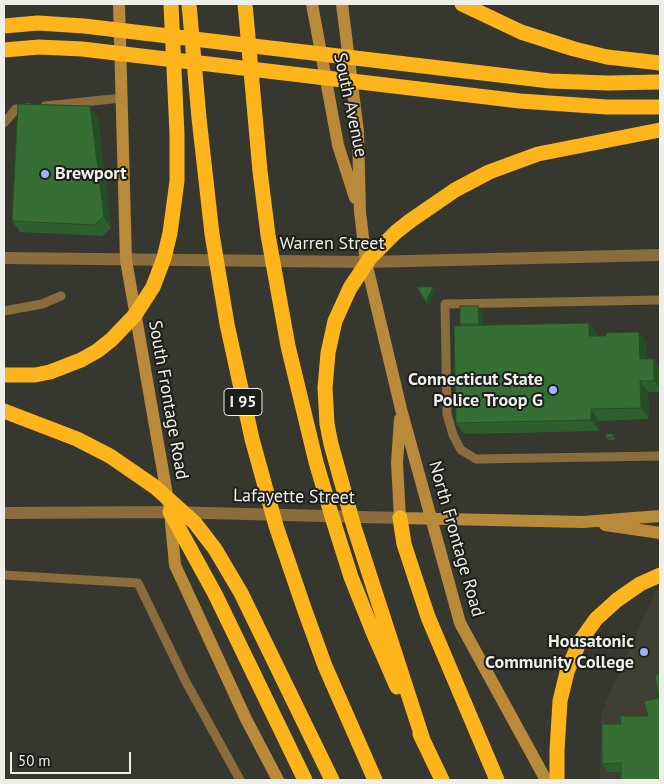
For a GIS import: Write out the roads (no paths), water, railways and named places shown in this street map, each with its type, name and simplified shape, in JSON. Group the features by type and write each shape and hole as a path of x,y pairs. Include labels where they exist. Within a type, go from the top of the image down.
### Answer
{"highway":[{"name":"I 95","path":"189,4 199,118 215,257 227,324 252,439 276,526 305,611 332,682 375,780"},
{"path":"245,4 268,235 277,291 316,462 352,577 373,632 442,780"},
{"path":"462,4 496,22 574,50 607,57 660,63"},
{"path":"4,375 35,375 64,368 81,360 111,340 135,315 153,287 170,233 178,159 171,7"},
{"path":"4,26 38,23 84,26 560,82 608,84 660,82"},
{"path":"4,50 39,47 82,49 549,104 660,107"},
{"path":"424,743 330,444 325,406 325,388 328,353 335,321 359,273 370,258 396,232 423,210 455,190 489,172 558,149 660,130"},
{"path":"4,411 94,447 140,475 182,510 206,536 224,563 250,610 332,780"},
{"path":"170,512 215,594 305,780"},
{"path":"400,518 404,544 419,594 439,646 497,780"},
{"path":"558,780 558,713 563,686 579,643 587,630 606,609 629,591 660,575"}],"main road":[{"name":"South Frontage Road","path":"119,4 126,260 170,512 175,565 246,719 278,780"},
{"name":"South Avenue","path":"312,4 338,145 360,212"},
{"name":"South Avenue","path":"342,4 358,132 360,212 366,262"},
{"name":"North Frontage Road","path":"366,262 401,409 460,623 546,780"},
{"name":"North Frontage Road","path":"400,518 397,463 401,409"},
{"name":"Lafayette Street","path":"400,518 583,522 660,516"},
{"name":"Lafayette Street","path":"583,522 660,533"}],"street":[{"name":"Warren Street","path":"4,258 366,262 660,254"},
{"name":"Lafayette Street","path":"4,513 170,512 400,518"}],"lane":[{"path":"4,123 16,109 122,98"},
{"path":"4,311 42,304 60,296"},
{"path":"660,300 445,304 447,414 453,434 461,450 476,459 660,456"},
{"path":"4,575 138,583 186,682 240,780"}],"place":[{"name":"Brewport","path":"45,174"},
{"name":"Connecticut State Police Troop G","path":"553,390"},
{"name":"Housatonic Community College","path":"644,652"}]}
